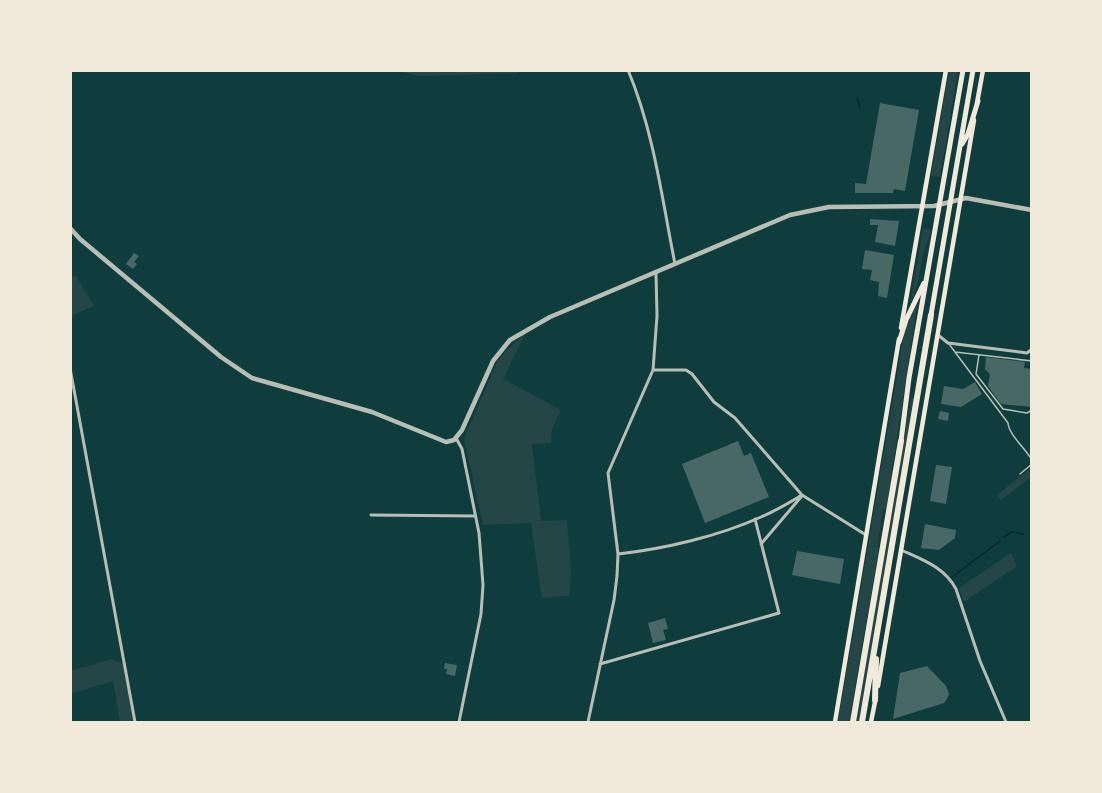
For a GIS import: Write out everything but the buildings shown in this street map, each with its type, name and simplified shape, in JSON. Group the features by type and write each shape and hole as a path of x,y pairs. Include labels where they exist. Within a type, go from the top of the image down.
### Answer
{"highway":[{"path":"853,723 901,441 909,378 963,70"},
{"path":"862,723 973,70"},
{"path":"960,148 968,135 978,101"},
{"path":"899,342 906,320 927,279"},
{"path":"875,649 877,665 875,700"}],"main road":[{"path":"835,723 899,342 919,207 946,70"},
{"path":"871,723 983,70"}],"street":[{"path":"628,70 642,102 675,264"},
{"path":"70,228 80,239 221,357 252,378 387,417 443,442 456,438 477,401 495,359 510,340 550,317 798,212 829,207 919,207 951,202 961,198 1032,210"},
{"path":"588,723 614,600 618,554 608,473 653,370 657,316 656,273"},
{"path":"938,335 948,344 1027,353 1032,349"},
{"path":"70,368 135,723"},
{"path":"653,370 686,370 692,374 714,402 735,418 802,495 867,536"},
{"path":"456,438 462,449 482,553 483,602 459,723"},
{"path":"618,554 641,552 708,535 755,519 802,495"},
{"path":"761,544 802,495"},
{"path":"370,515 475,516"},
{"path":"600,664 779,613 755,519"},
{"path":"901,550 940,569 952,580 980,661 1006,723"}],"lane":[{"path":"948,344 1008,423 1009,430 1032,460"},
{"path":"954,352 1032,361"},
{"path":"979,355 976,374 1003,409 1027,413 1032,410"},
{"path":"972,375 976,374"},
{"path":"1020,474 1032,464"}],"shaded area":[{"path":"398,71 518,71 519,73 419,76"},
{"path":"949,71 958,71 940,177 931,176"},
{"path":"923,228 931,229 916,290 910,304"},
{"path":"76,276 94,306 71,316 71,277"},
{"path":"918,301 886,509 883,510 877,547 879,549 849,722 838,722 905,328"},
{"path":"525,334 503,379 561,410 552,429 551,443 532,444 541,521 567,520 571,573 569,596 542,598 531,523 483,525 464,439 497,362"},
{"path":"911,398 915,399 859,722 856,722"},
{"path":"1031,468 1031,477 1001,500 997,495"},
{"path":"1011,553 1017,566 964,602 959,588"},
{"path":"112,659 123,664 135,722 120,722 113,681 71,694 71,671"}],"waterway":[{"path":"857,98 860,107"},
{"path":"1004,537 1012,532 1023,534"},
{"path":"952,577 1000,541"}]}
